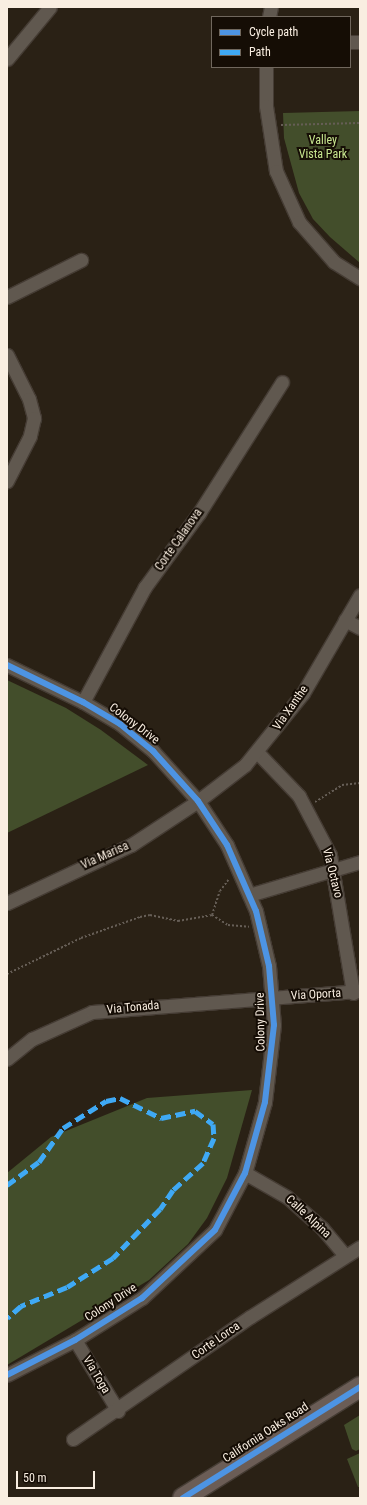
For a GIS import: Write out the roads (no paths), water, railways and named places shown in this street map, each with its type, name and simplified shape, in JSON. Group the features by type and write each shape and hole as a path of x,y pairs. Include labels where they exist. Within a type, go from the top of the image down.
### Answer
{"main road":[{"name":"California Oaks Road","path":"183,1498 360,1387"}],"street":[{"path":"7,59 50,7"},
{"path":"266,68 266,106 276,171 299,222 334,262 360,278"},
{"path":"7,297 81,260"},
{"path":"7,356 29,399 34,418 30,436 7,480"},
{"name":"Corte Calanova","path":"83,702 145,587 199,513 282,382"},
{"name":"Via Xanthe","path":"198,801 257,752 303,692 360,595"},
{"path":"345,620 360,628"},
{"name":"Colony Drive","path":"7,665 83,702 120,724 153,751 198,801 227,844 250,895 260,925 270,966 274,1025 271,1073 245,1174 215,1230 142,1298 75,1340 7,1375"},
{"name":"Via Octavo","path":"257,752 285,778 308,808 321,834 333,870 357,992"},
{"name":"Via Marisa","path":"7,903 131,845 198,801"},
{"path":"250,895 360,862"},
{"name":"Via Oporta","path":"272,998 357,992"},
{"name":"Via Tonada","path":"7,1059 32,1039 92,1012 272,998"},
{"name":"Calle Alpina","path":"245,1174 287,1197 322,1228 345,1254"},
{"name":"Corte Lorca","path":"73,1439 118,1411 345,1254 360,1247"},
{"name":"Via Toga","path":"75,1340 118,1411"}],"park label":[{"name":"Valley Vista Park","path":"323,148"}]}
